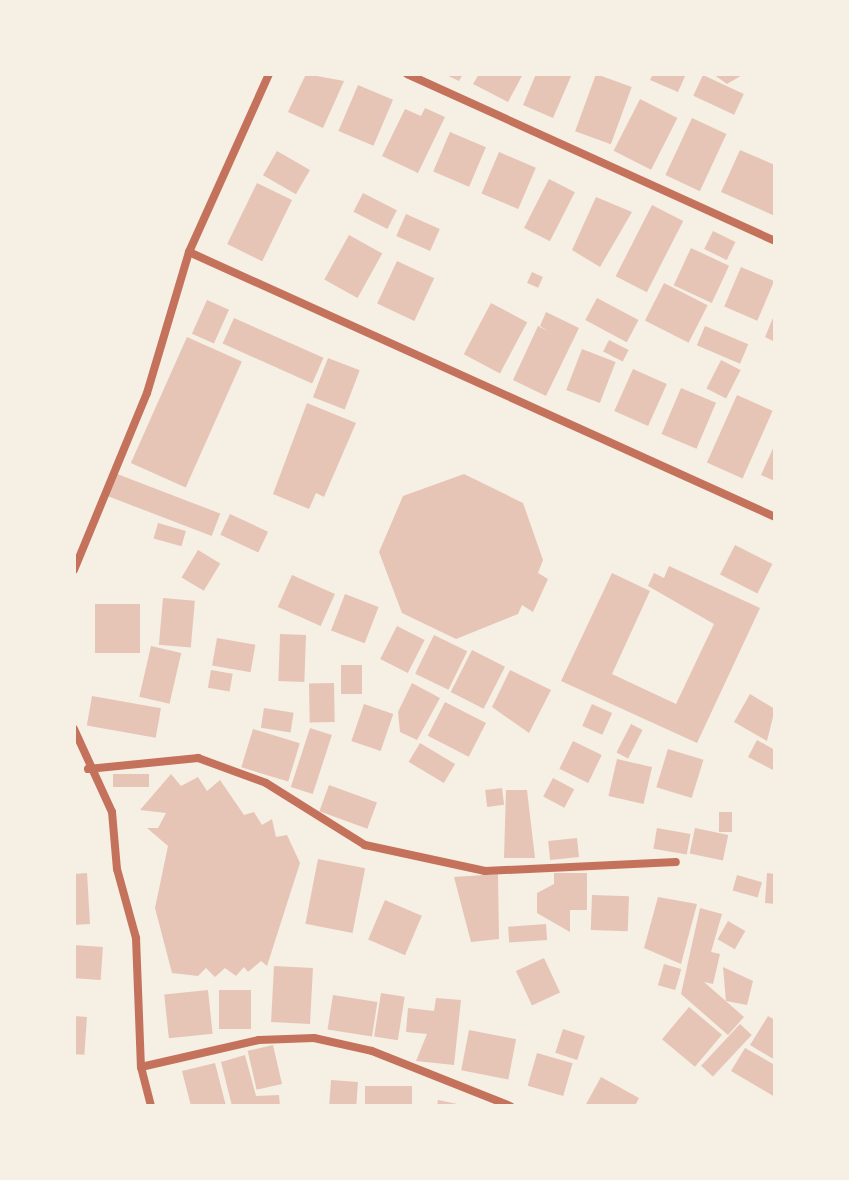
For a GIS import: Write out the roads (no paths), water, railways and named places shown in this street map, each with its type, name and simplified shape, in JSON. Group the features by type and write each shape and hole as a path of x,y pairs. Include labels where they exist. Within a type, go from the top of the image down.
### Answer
{"street":[{"path":"74,570 76,556 147,393 189,252 269,74"},
{"path":"407,74 775,241"},
{"path":"189,252 775,517"},
{"path":"74,729 88,769 112,812 117,869 136,938 141,1067 151,1106"},
{"path":"88,769 198,758 266,783 365,845 485,871 676,862"},
{"path":"141,1067 259,1040 314,1038 372,1051 510,1106"}]}
